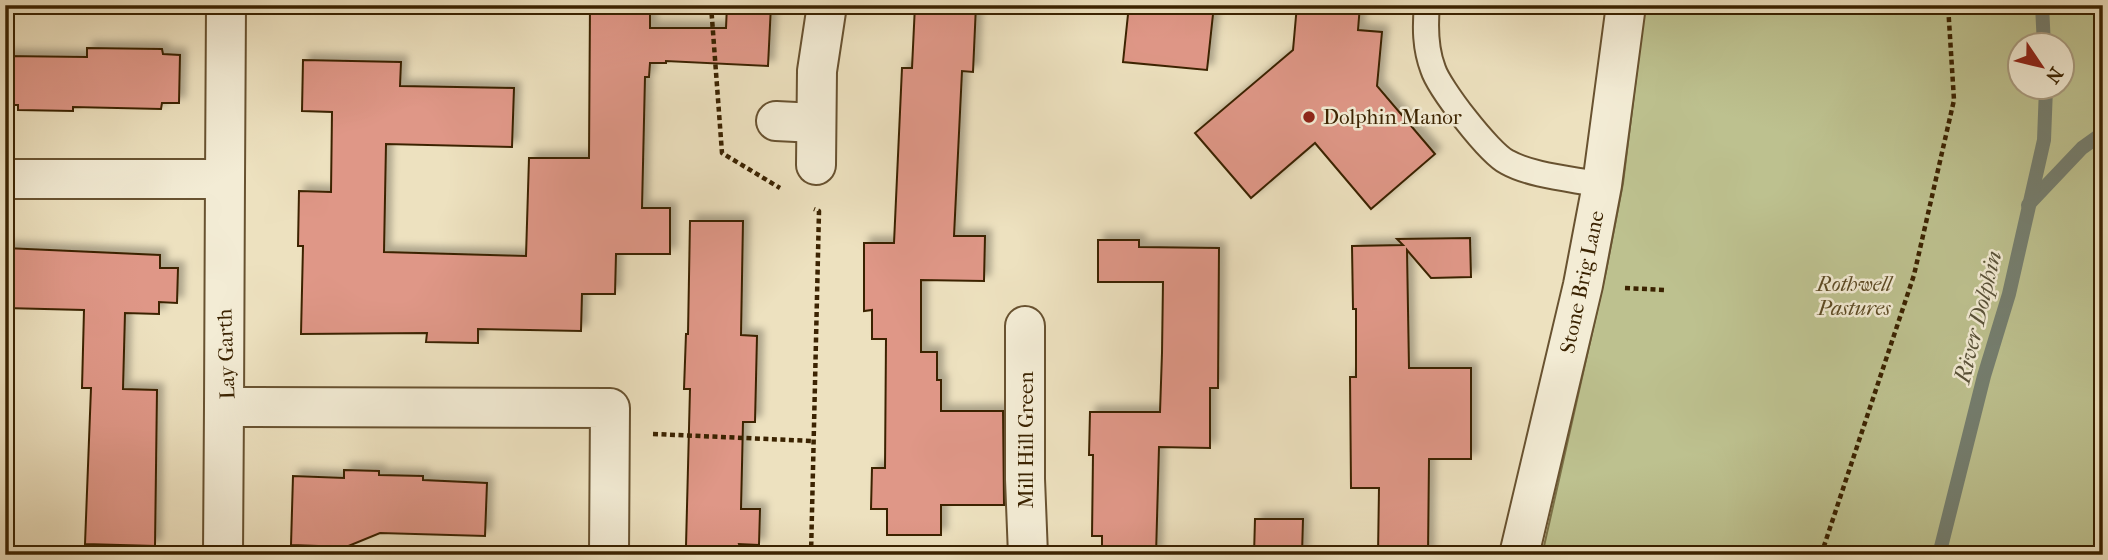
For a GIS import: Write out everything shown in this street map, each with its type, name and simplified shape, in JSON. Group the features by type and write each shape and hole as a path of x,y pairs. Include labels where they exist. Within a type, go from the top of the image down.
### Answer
{"street":[{"name":"Lay Garth","path":"226,5 224,407 610,420"},
{"path":"816,165 817,71 827,5"},
{"name":"Stone Brig Lane","path":"1519,555 1583,285 1602,185 1626,5"},
{"path":"776,121 816,123"},
{"path":"5,178 225,179"},
{"name":"Mill Hill Green","path":"1026,326 1025,479 1028,555"},
{"path":"223,555 224,407"},
{"path":"609,555 610,420"}],"lane":[{"path":"1427,5 1425,34 1433,72 1483,142 1506,162 1538,173 1602,185"}],"path":[{"path":"711,5 722,153 786,192"},
{"path":"1821,555 1914,275 1954,100 1948,5"},
{"path":"808,205 819,211 811,555"},
{"path":"610,420 813,440"},
{"path":"2095,555 2103,502"}],"green space":[{"name":"Rothwell Pastures","path":"1645,5 2103,5 2103,555 1542,555 1606,271 1623,183"}],"building":[{"path":"590,5 650,5 650,28 726,28 727,5 771,5 768,66 666,61 650,63 649,77 645,77 642,208 670,208 670,254 616,254 615,294 582,294 581,331 478,329 478,343 426,342 427,333 301,334 303,246 298,246 299,191 331,192 332,112 302,111 303,60 401,62 400,86 514,88 512,147 386,144 384,252 526,256 529,158 589,158"},
{"path":"915,5 976,5 973,72 962,71 954,236 985,236 984,281 921,280 921,352 937,352 941,411 1003,411 1004,505 941,505 941,535 887,535 887,509 871,509 872,468 885,468 886,339 872,339 872,310 864,311 864,243 894,243 902,68 912,68"},
{"path":"1129,5 1214,5 1207,70 1123,62"},
{"name":"Dolphin Manor","path":"1297,5 1360,5 1358,30 1382,32 1377,86 1435,154 1371,209 1315,143 1251,198 1195,133 1293,50"},
{"path":"87,48 162,49 163,54 180,55 179,103 162,103 161,109 73,107 73,111 18,110 18,105 5,105 5,56 87,57"},
{"path":"690,221 743,221 741,335 757,336 755,422 743,422 741,509 760,509 759,545 686,546 690,389 684,389"},
{"path":"1470,238 1471,277 1431,278 1407,250 1409,368 1471,368 1471,459 1429,459 1428,555 1378,555 1379,488 1351,488 1350,377 1356,377 1352,246 1403,245 1397,239"},
{"path":"1098,240 1139,240 1139,247 1219,248 1218,388 1210,388 1210,448 1159,447 1156,555 1102,555 1102,536 1092,536 1093,455 1089,455 1090,412 1160,412 1162,353 1163,282 1098,282"},
{"path":"5,248 160,255 160,268 178,268 177,303 159,302 159,314 125,313 123,389 157,390 155,546 85,544 91,388 82,388 84,310 5,308"},
{"path":"344,470 379,471 379,475 423,476 423,480 487,483 485,536 380,533 346,547 291,545 293,476 344,478"},
{"path":"1255,519 1303,519 1302,555 1254,555"}],"waterway":[{"name":"River Dolphin","path":"2042,5 2043,32"},
{"name":"River Dolphin","path":"1939,555 1984,376 2009,294 2044,140 2045,102"},
{"path":"2028,205 2082,148 2103,133"}],"place":[{"name":"Dolphin Manor","path":"1309,117"}]}
